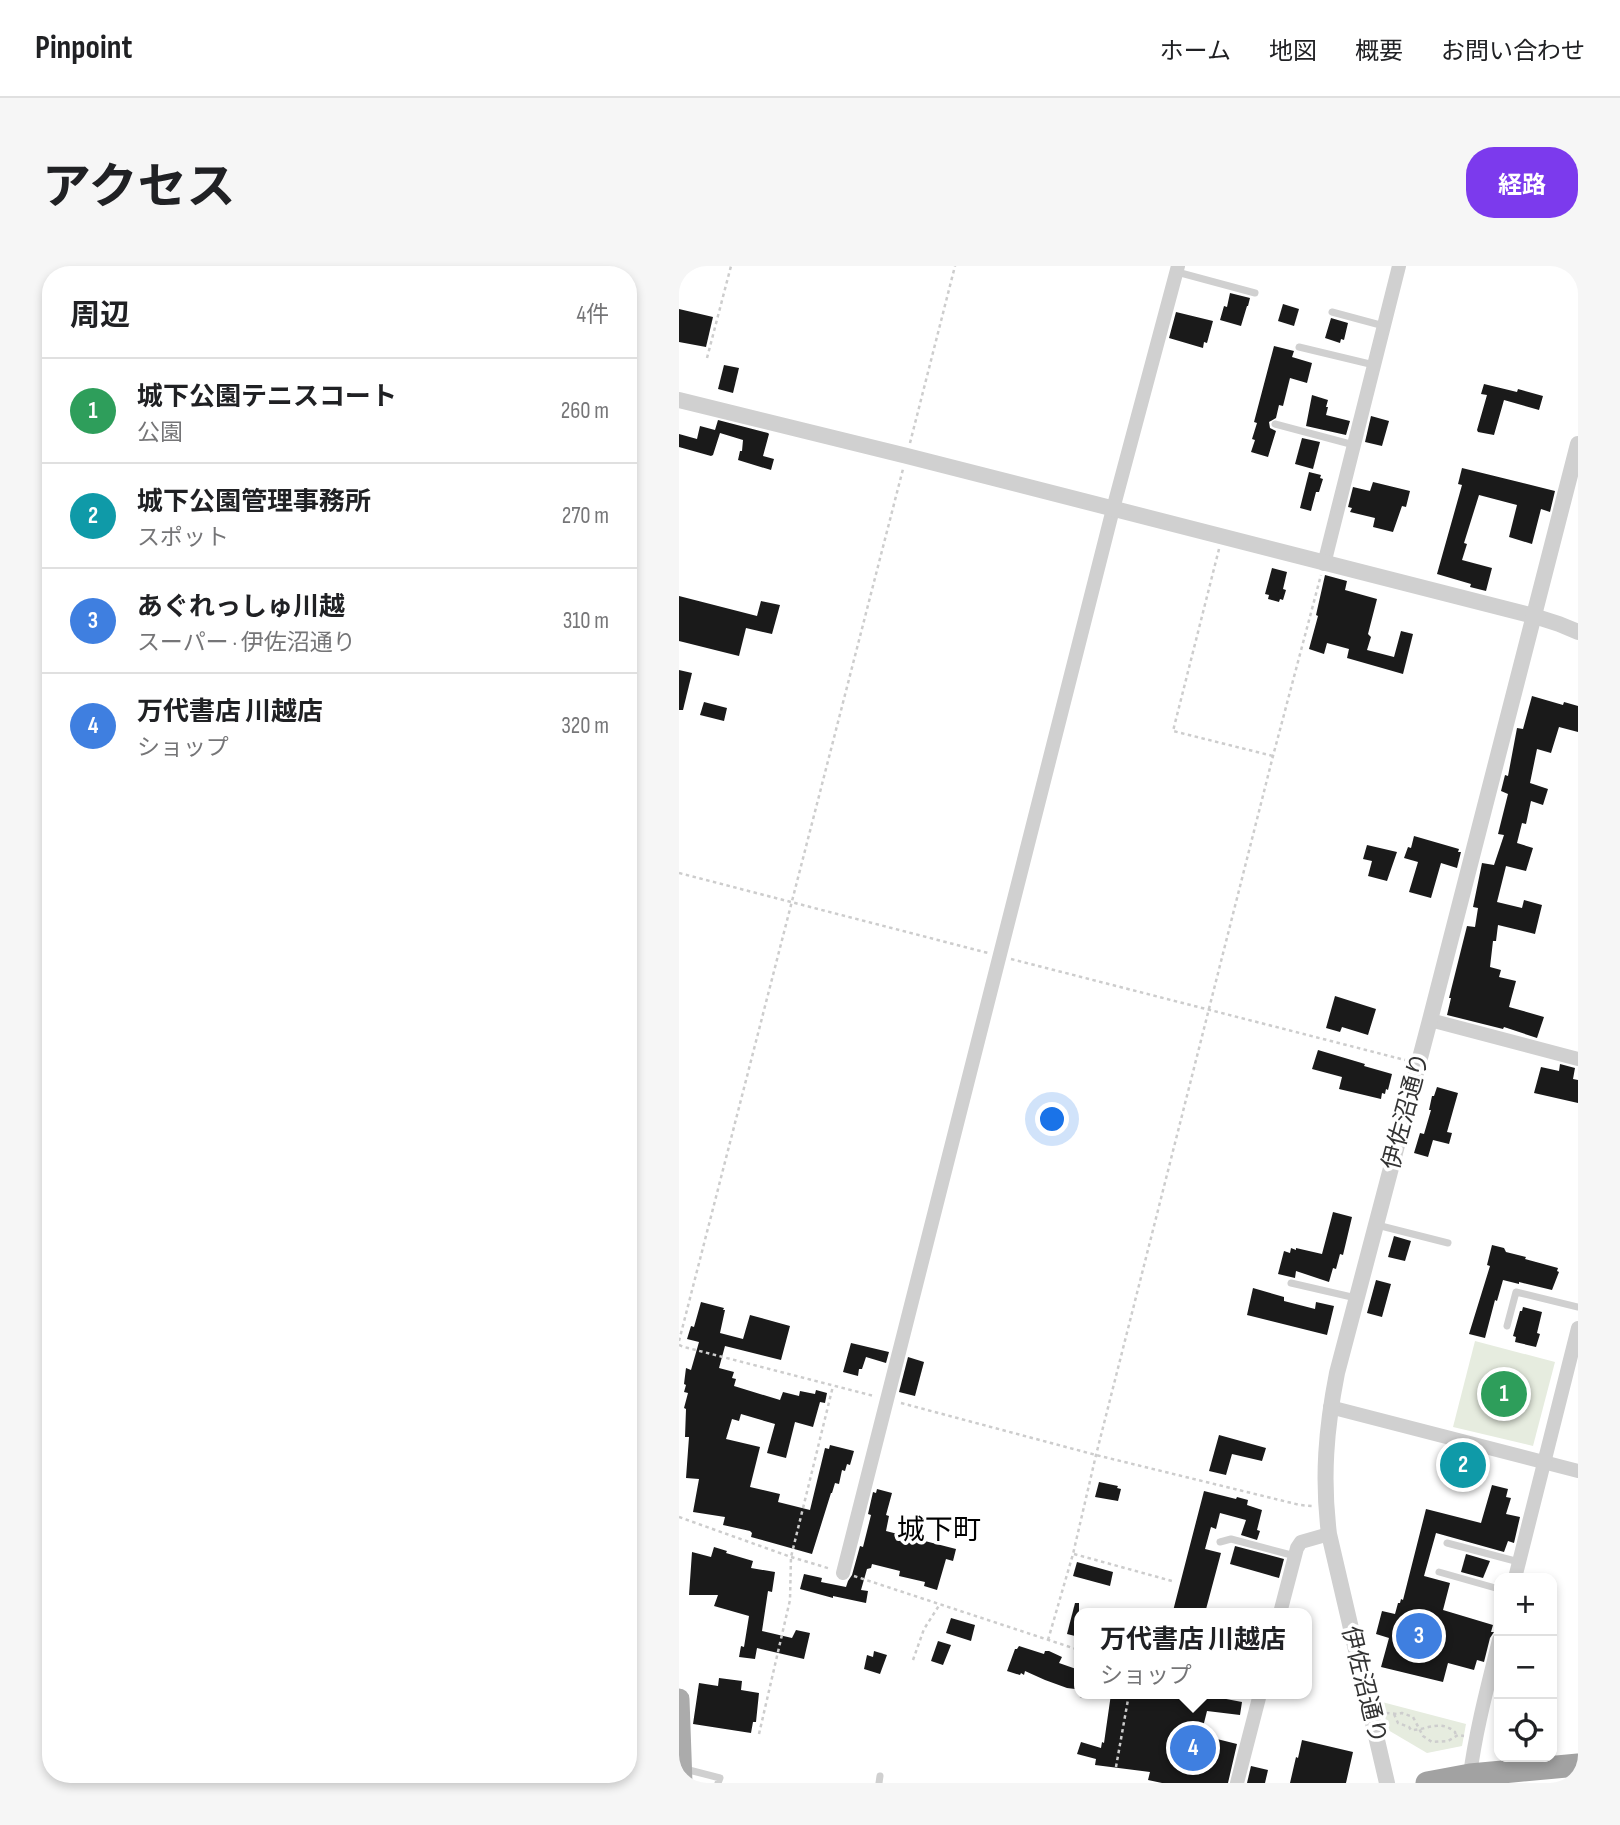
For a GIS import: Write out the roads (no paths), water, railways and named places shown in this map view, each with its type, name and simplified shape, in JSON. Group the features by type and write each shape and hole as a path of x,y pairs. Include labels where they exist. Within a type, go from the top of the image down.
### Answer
{"highway":[{"path":"1427,1783 1470,1775 1578,1765"},
{"path":"1548,1783 1578,1780"}],"main road":[{"path":"679,1699 682,1776"}],"street":[{"path":"1324,564 1399,266"},
{"path":"843,1573 1113,509 1177,269"},
{"path":"679,400 1534,616 1578,632"},
{"name":"伊佐沼通り","path":"1387,1783 1329,1534 1326,1508 1326,1443 1330,1407 1578,444"},
{"path":"1430,1020 1578,1059"},
{"path":"1517,1573 1578,1328"},
{"path":"1330,1407 1578,1471"},
{"path":"1281,1608 1301,1542 1329,1534"},
{"path":"1470,1775 1473,1748 1494,1680"},
{"path":"1237,1783 1259,1699"}],"lane":[{"path":"1177,269 1255,293"},
{"path":"1332,312 1384,326"},
{"path":"1299,347 1374,365"},
{"path":"1275,424 1354,445"},
{"path":"1376,1225 1448,1243"},
{"path":"1291,1283 1356,1298"},
{"path":"1507,1326 1516,1292 1578,1307"},
{"path":"1220,1542 1231,1539 1295,1556"},
{"path":"1447,1543 1520,1563"},
{"path":"1439,1572 1494,1588"},
{"path":"682,1776 720,1778 718,1783"}],"place":[{"name":"城下公園テニスコート","path":"1504,1394"},
{"name":"城下公園管理事務所","path":"1463,1465"},
{"name":"あぐれっしゅ川越","path":"1419,1636"},
{"name":"万代書店 川越店","path":"1193,1748"}],"district":[{"name":"城下町","path":"939,1530"}]}
